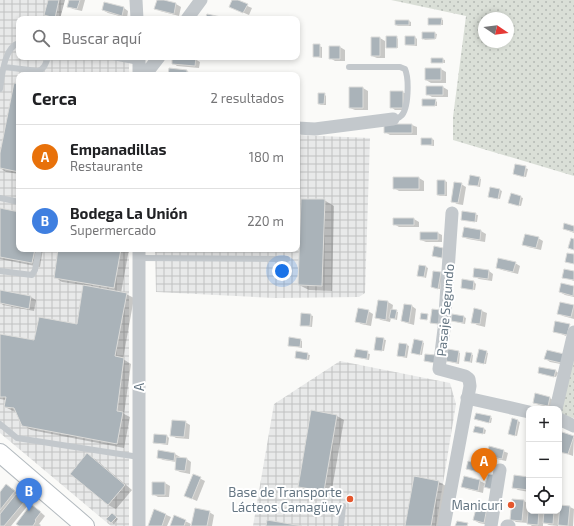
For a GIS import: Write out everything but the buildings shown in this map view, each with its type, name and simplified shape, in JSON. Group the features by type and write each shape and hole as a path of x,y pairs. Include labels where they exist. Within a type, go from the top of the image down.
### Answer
{"main road":[{"path":"0,453 85,526"}],"street":[{"path":"136,0 137,16"},
{"path":"189,16 201,0"},
{"path":"139,60 139,72"},
{"path":"147,72 157,60"},
{"path":"300,128 315,129 393,119"},
{"name":"Pasaje Segundo","path":"444,526 470,386 469,379 465,376 439,369 444,329 452,213"},
{"name":"A","path":"139,254 139,526"},
{"path":"557,406 574,332"},
{"path":"467,398 526,411"},
{"path":"562,420 574,426"},
{"path":"491,526 500,470"}],"lane":[{"path":"0,89 4,68 10,50 16,44"},
{"path":"4,68 38,71 42,69 47,60"},
{"path":"349,67 400,67 405,69 408,76 405,111 401,117 393,119"},
{"path":"0,198 16,201"},
{"path":"0,271 32,274 35,270 38,252"},
{"path":"139,254 287,259"},
{"path":"0,424 17,438 139,456"},
{"path":"341,526 343,506"}],"shaded area":[{"path":"0,0 65,0 61,16 16,16 16,60 129,60 129,72 16,72 16,252 129,252 129,526 111,526 0,433"},
{"path":"391,0 574,0 574,176 453,140 453,117 466,16"},
{"path":"300,135 370,138 365,293 359,297 275,298 156,292 155,252 300,252"},
{"path":"574,343 574,418 562,416 561,406"},
{"path":"340,361 450,383 456,404 436,526 253,526 274,404"}],"place":[{"name":"Empanadillas","path":"484,481"},
{"name":"Base de Transporte Lácteos Camagüey","path":"350,499"},
{"name":"Manicuri","path":"511,505"},
{"name":"Bodega La Unión","path":"29,511"}]}
